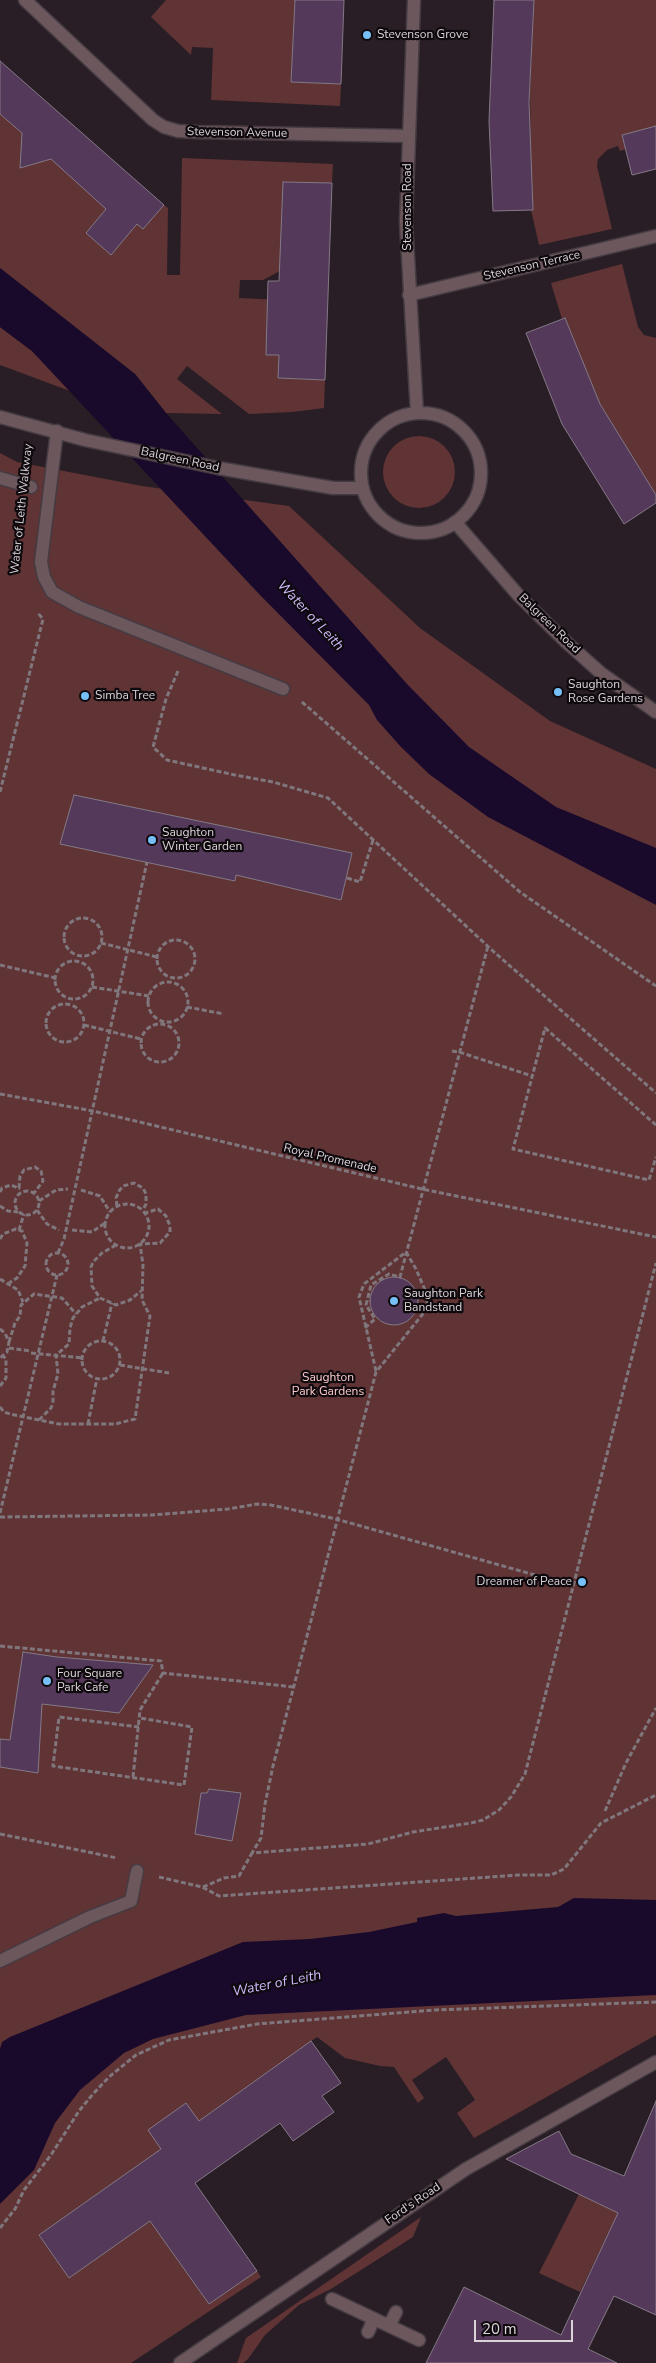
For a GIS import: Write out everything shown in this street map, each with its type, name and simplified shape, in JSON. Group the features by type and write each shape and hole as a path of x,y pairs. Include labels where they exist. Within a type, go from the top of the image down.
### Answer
{"street":[{"name":"Stevenson Avenue","path":"25,0 153,120 164,127 178,131 197,132 409,136"},
{"name":"Stevenson Road","path":"414,0 406,222 417,413"},
{"name":"Stevenson Terrace","path":"409,295 656,236"},
{"path":"417,413 434,414 450,421 464,431 474,445 480,461 480,478 476,495 468,510 455,522 441,530 425,533 408,532 393,526 379,516 369,504 363,488 360,471 364,454 372,438 384,425 400,417 417,413"},
{"name":"Balgreen Road","path":"0,418 57,431 85,440 218,468 333,488 363,488"},
{"path":"57,431 41,562 44,577 52,592 79,608 283,689"},
{"path":"0,478 31,487"},
{"name":"Balgreen Road","path":"455,522 519,596 566,642 602,674 656,712"},
{"path":"0,1961 90,1917 131,1901 137,1871"},
{"name":"Ford's Road","path":"180,2363 459,2173 656,2062"},
{"path":"332,2299 419,2340"},
{"path":"389,2326 396,2312"},
{"path":"368,2332 374,2319"}],"path":[{"path":"0,792 43,619 34,608"},
{"path":"187,650 166,699 153,747 167,760 273,782 328,798 488,946 656,1094"},
{"path":"283,689 290,692 520,892 656,986"},
{"path":"347,878 360,882 373,840"},
{"path":"58,1253 65,1256 68,1266 64,1273 57,1275 50,1272 46,1263 49,1257 58,1253 64,1238 147,862"},
{"path":"87,918 98,924 101,930 101,943 91,955 80,956 69,949 64,937 66,930 74,921 87,918"},
{"path":"174,940 186,943 191,947 194,953 194,965 186,975 174,977 163,973 157,957 162,946 174,940"},
{"path":"101,943 157,957"},
{"path":"365,1328 375,1319 366,1305 372,1285 389,1274 400,1276 488,946"},
{"path":"77,962 80,956"},
{"path":"70,962 77,962 90,970 92,987 81,998 71,999 58,989 56,978 60,967 70,962"},
{"path":"0,965 56,978"},
{"path":"170,983 174,977"},
{"path":"170,983 157,986 149,996 148,1007 151,1013 160,1021 164,1023 174,1030 179,1042 171,1059 159,1062 152,1061 143,1052 141,1039 147,1030 164,1023 177,1020 187,1006 186,994 176,984 170,983"},
{"path":"92,987 149,996"},
{"path":"68,1004 71,999"},
{"path":"68,1004 78,1009 84,1019 84,1025 78,1036 73,1040 60,1041 50,1035 46,1023 47,1016 55,1007 68,1004"},
{"path":"187,1006 224,1014"},
{"path":"84,1025 141,1039"},
{"path":"656,1125 545,1028 513,1149 649,1180 656,1157"},
{"path":"452,1051 532,1076"},
{"name":"Royal Promenade","path":"0,1094 93,1111 422,1189 656,1238"},
{"path":"19,1188 20,1176 24,1170 35,1167 41,1171 43,1181 34,1193"},
{"path":"117,1206 116,1198 119,1191 123,1186 134,1182 143,1188 146,1194 144,1212"},
{"path":"0,1192 9,1185 19,1188 22,1192 34,1193"},
{"path":"0,1206 8,1212 31,1214 37,1210 39,1202 50,1192 68,1189"},
{"path":"81,1190 100,1196 110,1212"},
{"path":"19,1212 15,1201 22,1192"},
{"path":"34,1193 39,1202"},
{"path":"0,1407 2,1412 38,1420 115,1424 135,1419 150,1316 143,1305 141,1291 144,1265 140,1244 148,1230 148,1218 144,1212 133,1204 117,1206 110,1212 105,1223 92,1232 72,1230"},
{"path":"37,1210 47,1224 59,1230"},
{"path":"105,1223 108,1238 116,1245 130,1248 140,1244 155,1245 166,1238 170,1232 169,1221 161,1211 144,1212"},
{"path":"19,1230 24,1214"},
{"path":"0,1239 3,1234 12,1229 19,1230 22,1231 27,1243 26,1261 19,1275 10,1283"},
{"path":"116,1245 102,1253 91,1267 92,1286 100,1298 112,1303 121,1304 141,1291"},
{"path":"376,1372 359,1297 364,1284 406,1252"},
{"path":"202,1887 224,1878 239,1876 261,1838 269,1784 336,1519 376,1372 426,1310 428,1297 416,1269 406,1252"},
{"path":"252,1853 368,1844 413,1832 484,1820 499,1810 525,1774 656,1263"},
{"path":"0,1513 57,1275"},
{"path":"0,1279 10,1283 18,1290 23,1303"},
{"path":"0,1386 6,1378 6,1360 1,1357 9,1348 9,1342 23,1303 34,1294 51,1295 67,1301 76,1314"},
{"path":"56,1355 69,1344 70,1328 76,1314 92,1300 100,1298"},
{"path":"103,1341 112,1303"},
{"path":"0,1329 5,1333 9,1342"},
{"path":"103,1341 117,1349 120,1365 111,1376 97,1378 86,1371 82,1358 90,1345 103,1341"},
{"path":"9,1348 82,1358"},
{"path":"38,1420 51,1408 53,1403 53,1391 58,1374 56,1355"},
{"path":"120,1365 169,1373"},
{"path":"88,1424 97,1378"},
{"path":"0,1517 152,1515 228,1509 257,1504 336,1519 574,1586"},
{"path":"0,1646 161,1661 162,1673 140,1710 133,1777"},
{"path":"162,1673 294,1687"},
{"path":"605,1811 626,1762 656,1708"},
{"path":"139,1728 59,1717 53,1766 184,1784 192,1727 140,1718"},
{"path":"0,1834 119,1858 137,1871 202,1887 220,1896 519,1875 551,1875 564,1869 601,1823 656,1795"},
{"path":"0,2228 16,2209 24,2190 51,2155 78,2111 93,2094 109,2077 136,2055 170,2040 258,2024 425,2011 656,2002"}],"green space":[{"path":"166,0 295,0 291,82 341,84 340,106 211,100 213,48 192,47 191,55 151,17"},
{"path":"534,0 656,0 656,126 626,149 620,151 618,146 607,150 598,159 597,166 612,229 539,245 531,210 530,90"},
{"path":"0,114 31,141 21,162 26,166 33,164 48,148 107,208 86,233 111,255 137,224 143,229 164,205 168,208 167,275 180,275 182,158 333,164 332,183 284,182 280,271 263,280 240,280 239,298 280,300 267,324 266,354 279,355 278,378 325,380 324,408 249,414 187,366 177,379 222,414 166,413 135,374 0,268"},
{"path":"622,264 638,327 644,335 656,338 656,495 598,401 565,318 562,319 551,283"},
{"path":"0,327 32,351 70,391 0,365"},
{"path":"412,436 426,436 445,446 455,465 455,479 445,498 426,508 412,508 393,498 383,479 383,465 393,446"},
{"name":"Saughton Park Gardens","path":"0,453 17,462 142,486 289,506 420,628 550,721 656,769 656,2035 474,2138 457,2113 475,2100 446,2057 412,2080 424,2098 418,2103 394,2067 380,2066 345,2058 317,2037 199,2121 186,2104 161,2149 39,2235 69,2278 150,2221 209,2304 257,2271 261,2277 131,2363 0,2363"},
{"path":"579,2194 618,2213 580,2292 539,2273"},
{"path":"421,2217 413,2237 331,2289 299,2305 265,2335 248,2359 243,2363 237,2363 246,2338"}],"water":[{"name":"Water of Leith","path":"0,268 135,374 166,413 407,684 469,747 556,807 656,848 656,905 488,817 429,774 401,747 377,720 369,705 259,594 32,351 0,327"},
{"name":"Water of Leith","path":"574,1898 656,1900 656,1995 246,2015 153,2039 124,2053 80,2090 55,2123 34,2170 0,2204 0,2049 2,2042 10,2037 243,1942 310,1939 369,1932 417,1922 417,1918 444,1913 456,1916 558,1907"}],"building":[{"path":"295,0 344,0 341,84 291,82"},
{"path":"494,0 534,0 529,102 533,210 493,211 489,121"},
{"path":"0,61 164,205 143,229 137,224 111,255 86,233 106,209 51,159 20,168 22,133 0,114"},
{"path":"656,126 656,169 632,175 622,135"},
{"path":"283,182 332,183 325,380 278,378 279,355 266,355 268,281 279,281"},
{"path":"565,318 600,404 656,495 656,503 624,524 562,424 526,333"},
{"name":"Saughton Winter Garden","path":"74,795 352,853 341,900 236,875 235,881 60,844"},
{"name":"Saughton Park Bandstand","path":"394,1277 403,1279 411,1284 416,1292 418,1301 416,1310 411,1318 403,1323 394,1325 385,1323 377,1318 372,1310 370,1301 372,1292 377,1284 385,1279"},
{"path":"23,1652 57,1657 153,1665 119,1713 42,1704 38,1773 0,1767 0,1739 10,1740"},
{"path":"209,1789 241,1793 232,1841 195,1834 201,1793 207,1793"},
{"path":"311,2041 341,2083 322,2096 334,2112 293,2141 280,2123 195,2183 257,2271 209,2304 150,2221 69,2278 39,2235 161,2149 148,2130 186,2103 199,2121"},
{"path":"656,2101 656,2315 614,2296 588,2349 617,2363 426,2363 464,2287 561,2335 618,2213 506,2159 559,2131 571,2154 624,2176"}],"place":[{"name":"Stevenson Grove","path":"367,35"},
{"name":"Saughton Rose Gardens","path":"558,692"},
{"name":"Simba Tree","path":"85,696"},
{"name":"Saughton Winter Garden","path":"152,840"},
{"name":"Saughton Park Bandstand","path":"394,1301"},
{"name":"Dreamer of Peace","path":"582,1582"},
{"name":"Four Square Park Cafe","path":"47,1681"}]}
